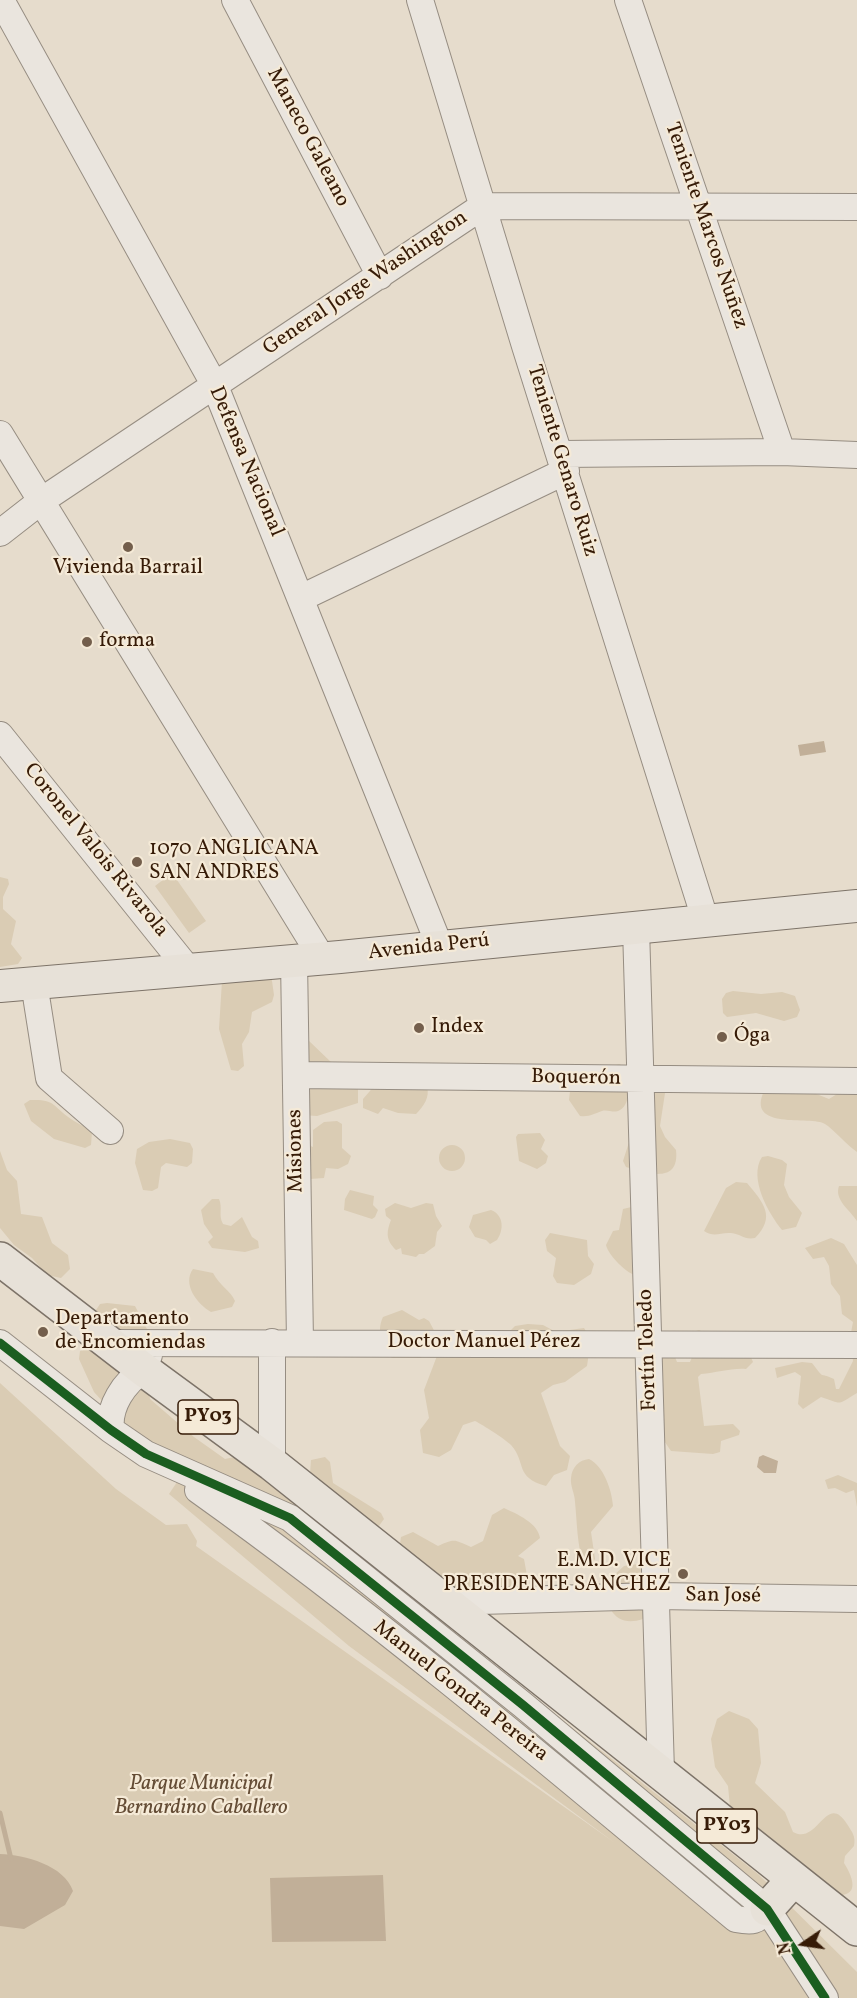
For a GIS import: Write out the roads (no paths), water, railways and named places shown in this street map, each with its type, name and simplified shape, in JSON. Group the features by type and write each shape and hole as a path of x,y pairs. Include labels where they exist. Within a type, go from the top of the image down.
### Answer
{"highway":[{"name":"PY03","path":"0,1259 144,1370 272,1464 857,1929"},
{"path":"767,1909 793,1880"}],"main road":[{"name":"Avenida Perú","path":"0,986 440,947 857,906"}],"street":[{"name":"Defensa Nacional","path":"1,0 215,386 440,947"},
{"name":"Maneco Galeano","path":"235,0 380,276"},
{"name":"Teniente Genaro Ruiz","path":"420,0 706,922"},
{"name":"Teniente Marcos Nuñez","path":"628,0 782,452"},
{"name":"General Jorge Washington","path":"0,533 41,501 483,206 857,207"},
{"path":"0,434 308,959"},
{"path":"301,598 563,463 782,452 857,455"},
{"name":"Coronel Valois Rivarola","path":"0,735 188,969"},
{"name":"Fortín Toledo","path":"636,928 661,1772"},
{"name":"Misiones","path":"300,1342 296,1075 308,959"},
{"path":"34,983 49,1078 110,1131"},
{"name":"Boquerón","path":"296,1075 857,1082"},
{"path":"111,1430 111,1411 125,1387 144,1370 145,1360 152,1350 171,1342"},
{"path":"272,1342 272,1464"},
{"path":"0,1343 111,1430 146,1454 290,1518 523,1705 767,1909 825,1998"},
{"name":"Doctor Manuel Pérez","path":"111,1343 857,1345"},
{"name":"San José","path":"445,1602 656,1596 857,1599"}],"waterway":[{"path":"0,1813 11,1859"}],"place":[{"name":"Vivienda Barrail","path":"128,547"},
{"name":"forma","path":"87,642"},
{"name":"1070 ANGLICANA SAN ANDRES","path":"137,862"},
{"name":"Index","path":"419,1028"},
{"name":"Óga","path":"722,1037"},
{"name":"Departamento de Encomiendas","path":"43,1332"},
{"name":"E.M.D. VICE PRESIDENTE SANCHEZ","path":"683,1574"}],"park label":[{"name":"Parque Municipal Bernardino Caballero","path":"201,1797"}]}
